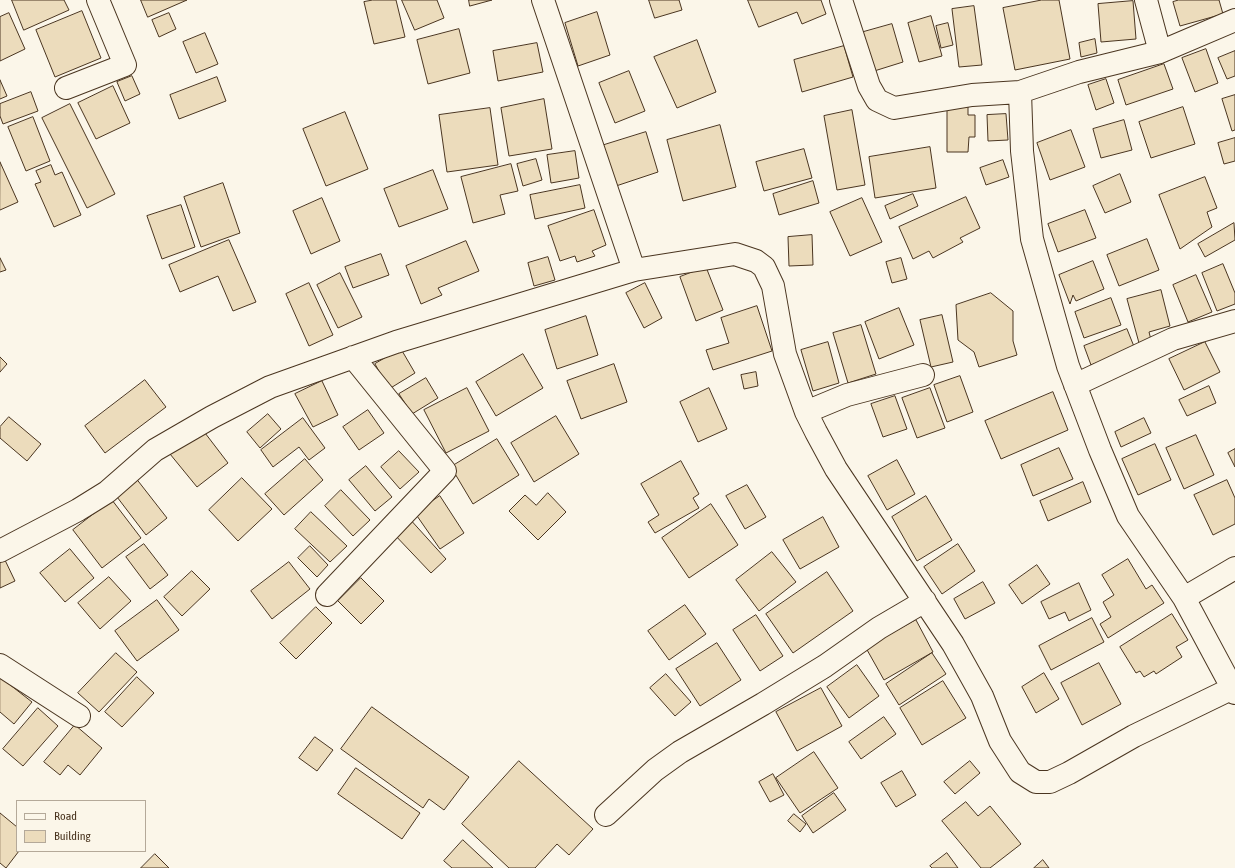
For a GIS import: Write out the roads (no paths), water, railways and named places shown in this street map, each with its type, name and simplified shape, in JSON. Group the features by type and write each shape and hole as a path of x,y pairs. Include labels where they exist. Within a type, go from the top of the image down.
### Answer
{"street":[{"path":"66,88 125,65 98,0"},
{"path":"543,0 634,270"},
{"path":"841,0 869,86 877,100 894,108 972,95 1020,92 1079,72 1160,52 1235,20"},
{"path":"1146,0 1160,52"},
{"path":"0,551 78,510 111,488 155,450 212,417 270,387 396,342 634,270 735,254 756,261 764,267 773,286 785,354 806,412 836,470 953,644 982,696 1000,741 1020,772 1036,782 1050,782 1069,773 1134,736 1234,690 1184,598 1128,516 1075,384 1045,289 1032,239 1022,151 1020,92"},
{"path":"1075,384 1173,339 1234,324"},
{"path":"327,595 445,471 353,358"},
{"path":"806,412 847,395 923,375"},
{"path":"1184,598 1235,568"},
{"path":"606,815 655,770 680,752 800,682 879,628 925,601"},
{"path":"0,666 80,716"}]}
